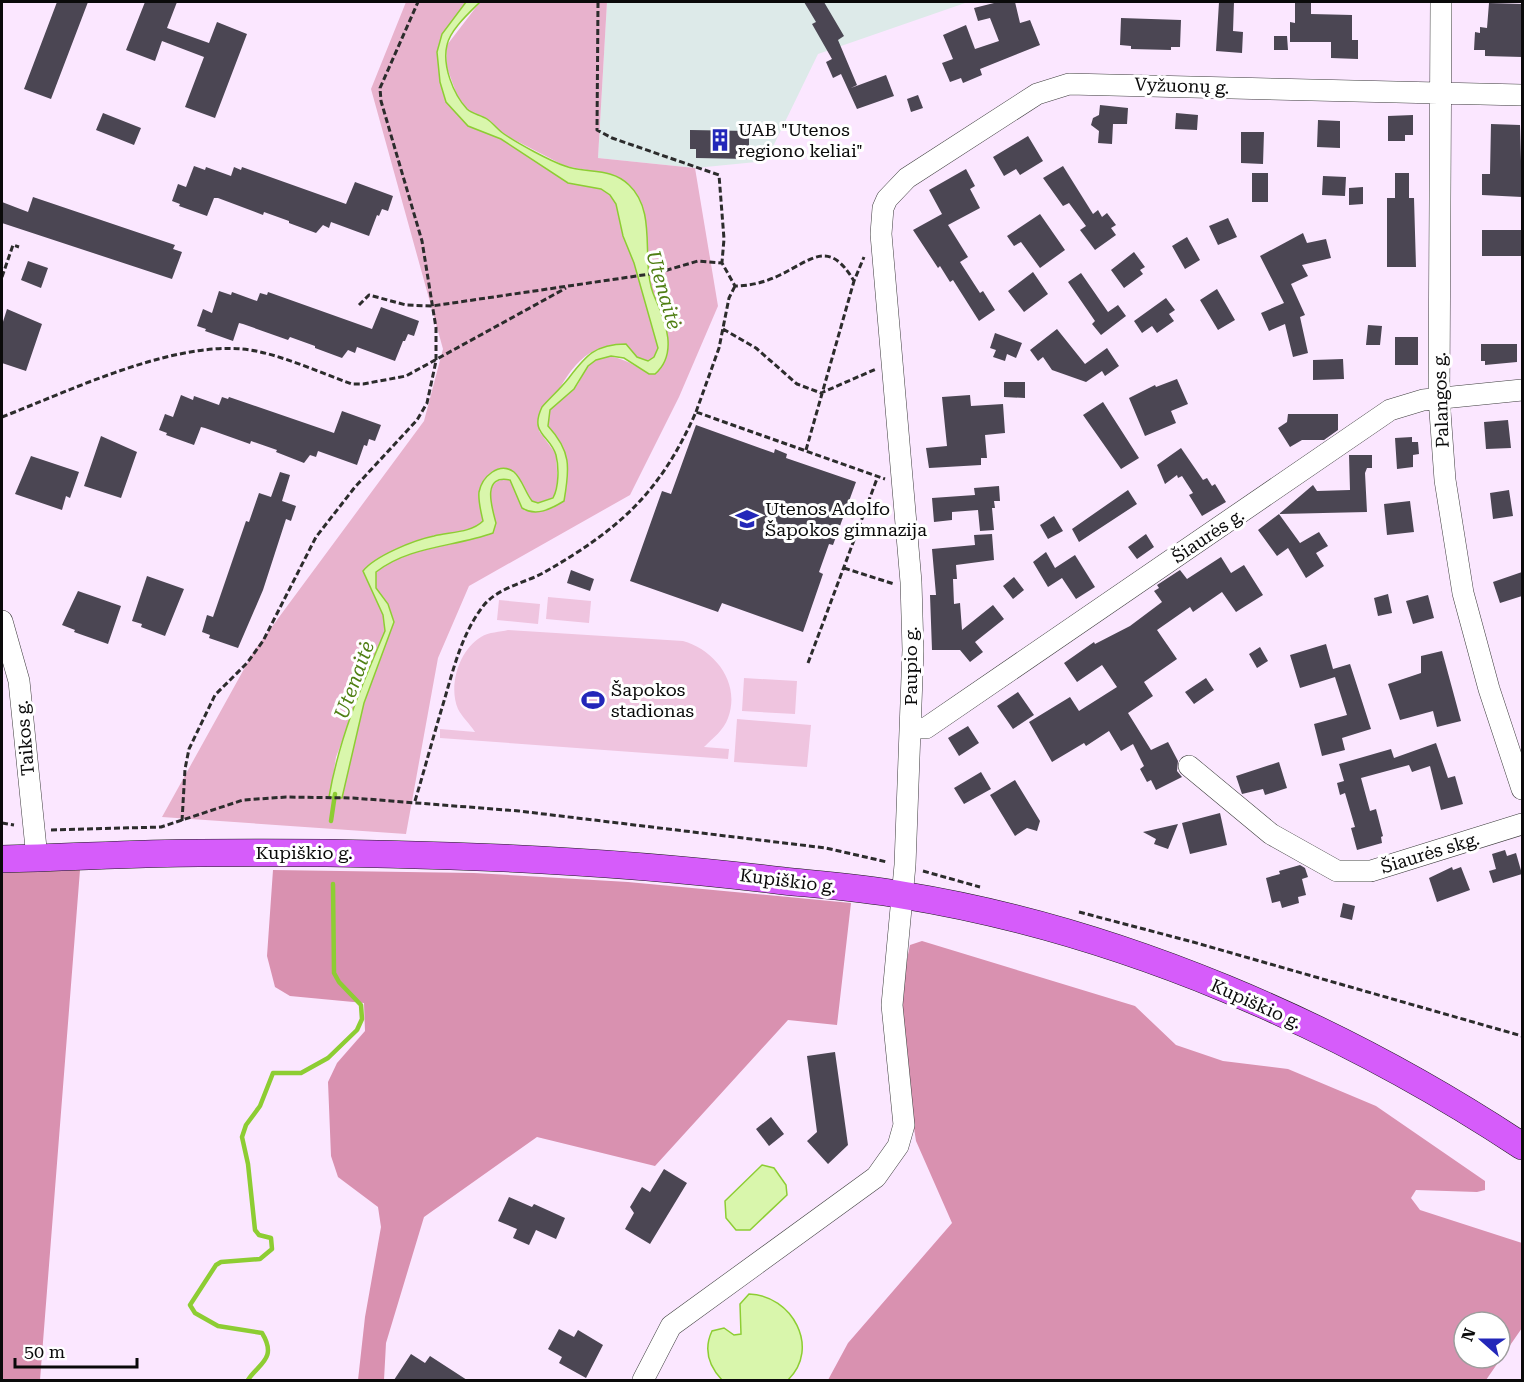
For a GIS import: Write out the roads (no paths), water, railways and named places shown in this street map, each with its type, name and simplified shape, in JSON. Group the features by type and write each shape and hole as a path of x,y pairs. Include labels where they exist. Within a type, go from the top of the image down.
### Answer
{"main road":[{"name":"Kupiškio g.","path":"2,859 198,853 481,855 705,871 903,895 1058,931 1125,951 1198,978 1272,1010 1395,1071 1521,1141"}],"street":[{"name":"Palangos g.","path":"1441,2 1439,398 1445,480 1463,594 1489,689 1522,789"},
{"name":"Vyžuonų g.","path":"883,208 895,188 907,178 1037,94 1069,84 1522,95"},
{"name":"Paupio g.","path":"643,1380 671,1326 876,1177 898,1146 904,1125 891,1005 903,895 911,728 911,582 881,234 883,208"},
{"name":"Šiaurės g.","path":"911,728 926,728 1390,410 1405,404 1439,398 1522,390"},
{"name":"Taikos g.","path":"2,621 19,681 37,858"},
{"name":"Šiaurės skg.","path":"1189,766 1271,834 1337,871 1371,871 1522,824"}],"waterway":[{"name":"Utenaitė","path":"331,821 335,794"},
{"name":"Utenaitė","path":"248,1380 267,1355 268,1349 262,1333 218,1326 195,1313 190,1305 216,1265 221,1262 260,1259 272,1249 271,1238 259,1235 255,1230 248,1164 242,1137 246,1125 260,1106 273,1073 301,1073 328,1058 357,1030 362,1019 361,1005 339,982 334,973 333,884"}],"place":[{"name":"UAB \"Utenos regiono keliai\"","path":"720,140"},
{"name":"Utenos Adolfo Šapokos gimnazija","path":"747,519"},
{"name":"Šapokos stadionas","path":"593,700"}]}
